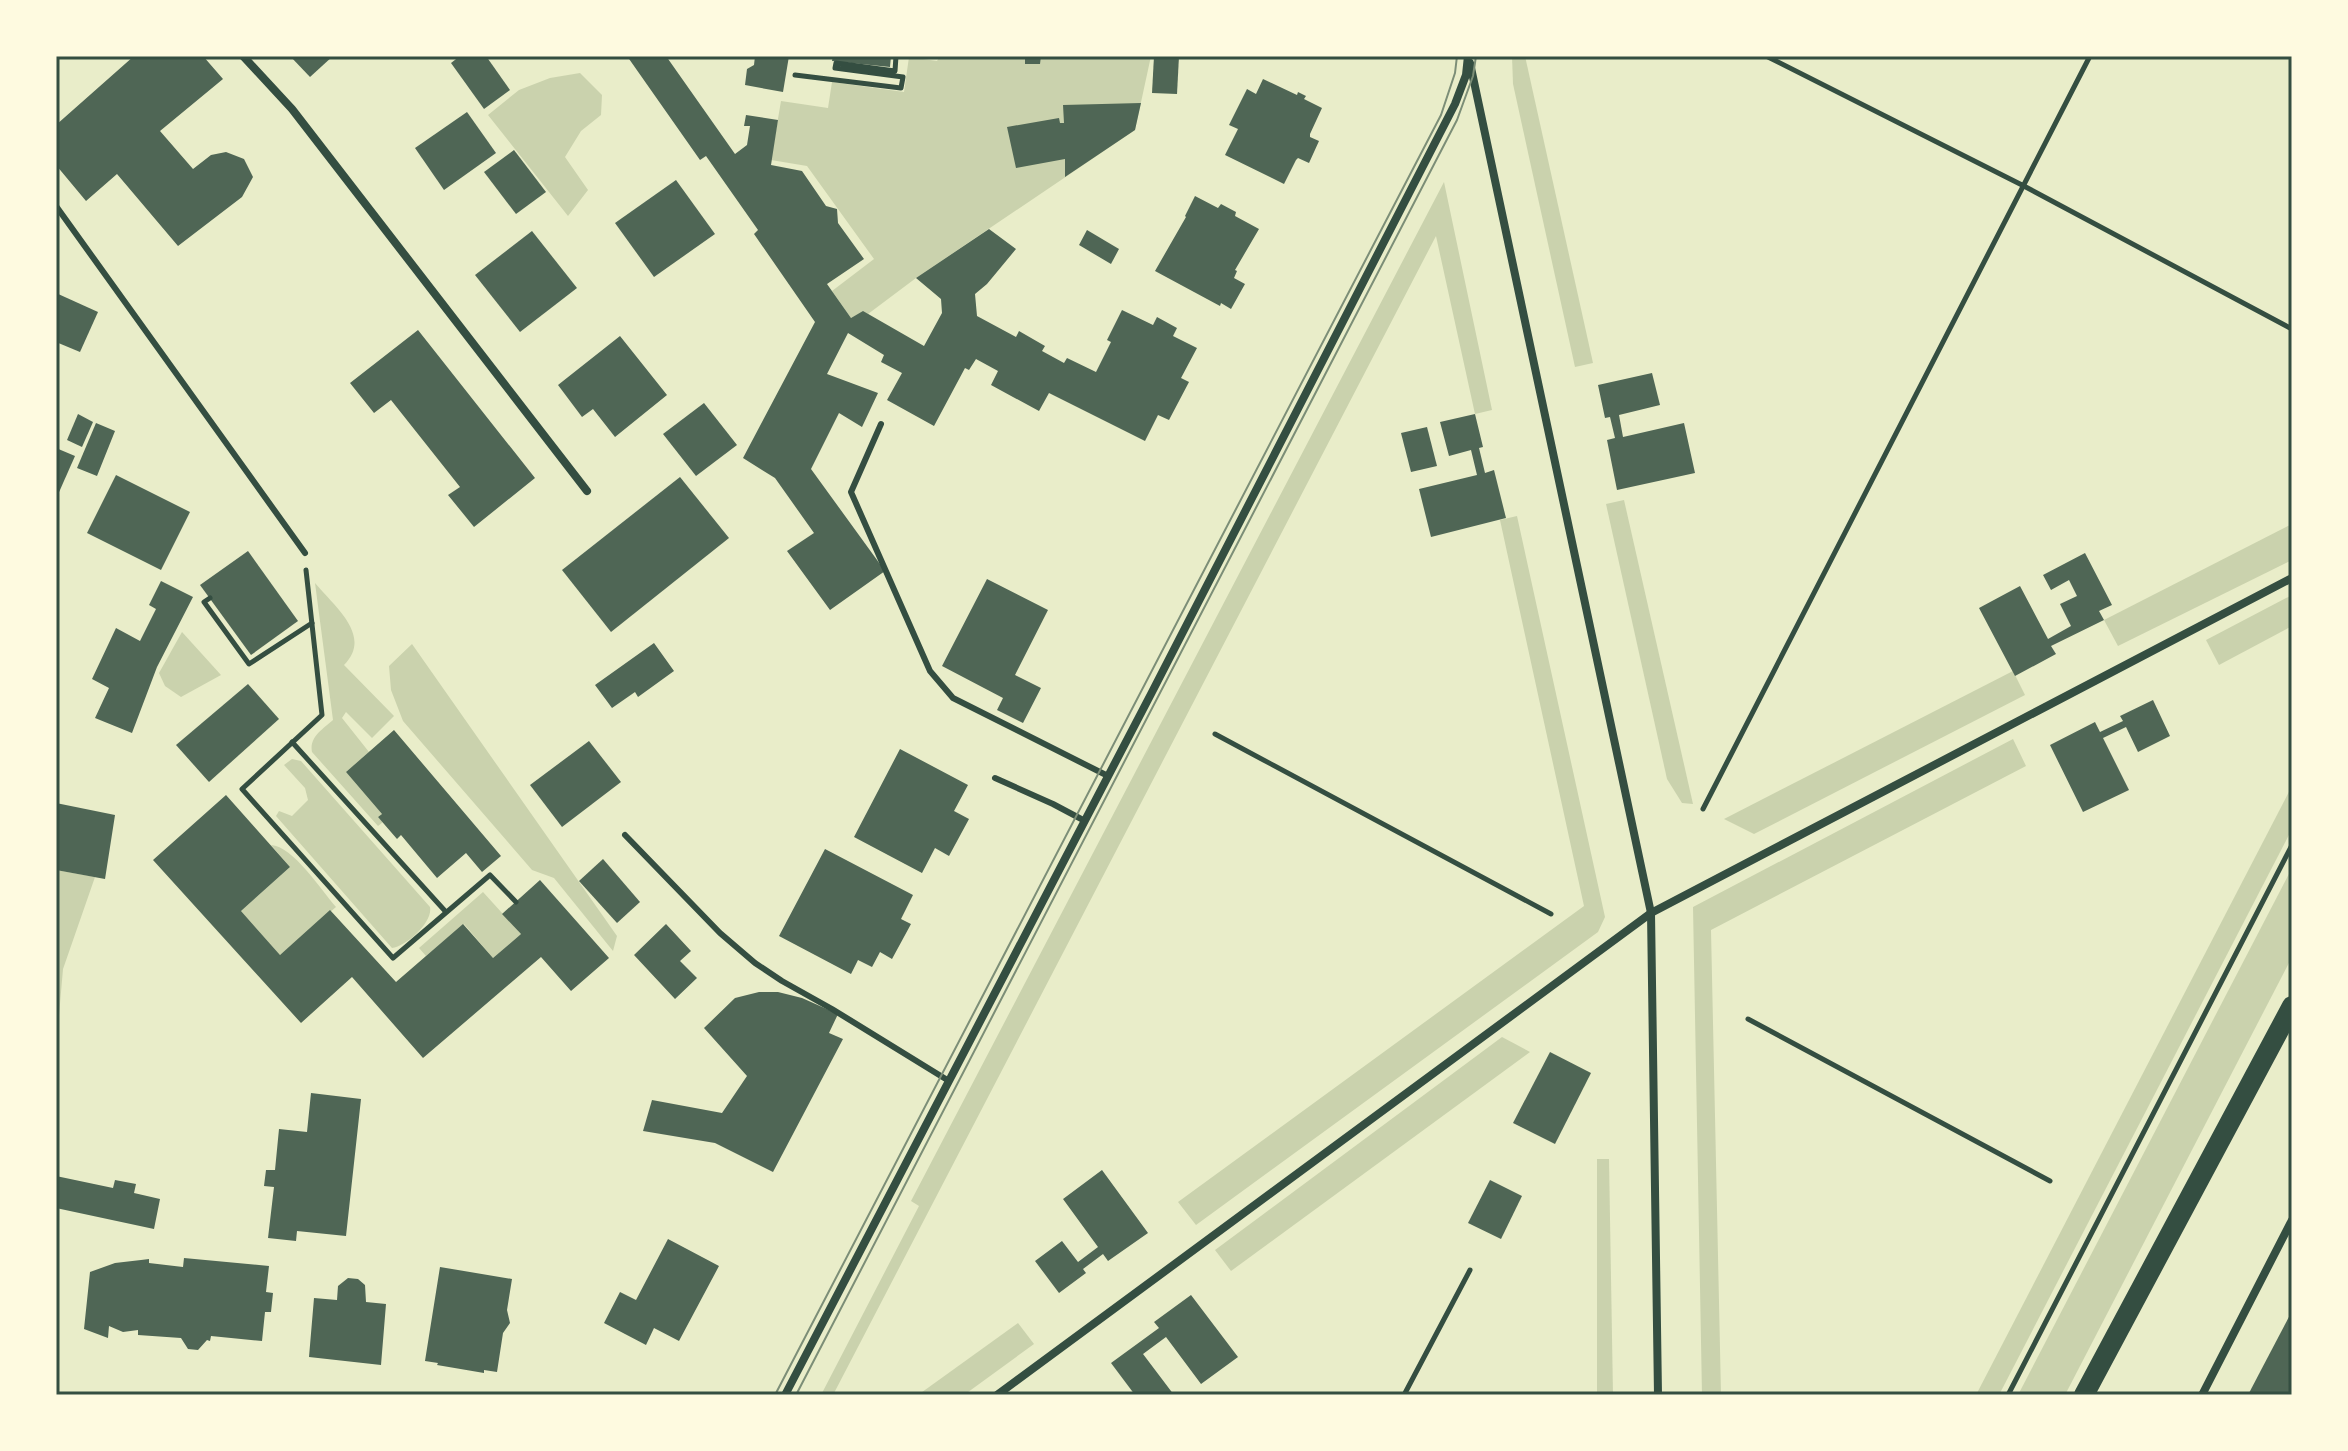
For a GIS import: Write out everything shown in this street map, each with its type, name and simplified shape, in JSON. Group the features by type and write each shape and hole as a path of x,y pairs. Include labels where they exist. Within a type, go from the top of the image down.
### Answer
{"main road":[{"path":"2084,1395 2292,1006"}],"street":[{"path":"243,56 292,109 587,491"},
{"path":"785,1395 1455,104 1466,75 1468,56"},
{"path":"1468,56 1651,913 1658,1395"},
{"path":"997,1395 1651,913 2292,578"},
{"path":"2202,1395 2292,1220"}],"lane":[{"path":"56,206 305,553"},
{"path":"881,424 851,492 930,671 953,698 1108,776"},
{"path":"995,778 1085,821"},
{"path":"625,835 720,933 755,963 949,1081"}],"path":[{"path":"795,75 901,88 903,77 835,68 836,63 895,71 896,56"},
{"path":"1766,56 2022,185 2292,329"},
{"path":"1703,809 2090,56"},
{"path":"305,553 322,715 242,789 393,958 490,875 516,902"},
{"path":"210,598 204,602 249,664 312,623"},
{"path":"1215,734 1551,914"},
{"path":"292,742 446,912"},
{"path":"2008,1395 2292,845"},
{"path":"1748,1019 2050,1181"},
{"path":"1404,1395 1470,1270"}],"green space":[{"path":"940,56 1151,56 1135,130 916,278 868,314 863,312 851,318 832,291 874,259 807,166 771,160 781,101 828,108 832,82 904,92 909,57 937,61"},
{"path":"1512,56 1525,56 1593,363 1575,367 1513,84"},
{"path":"580,73 602,95 601,115 581,131 565,157 588,190 568,216 488,115 519,90 550,78"},
{"path":"1444,182 1492,410 1475,414 1436,236 833,1395 821,1395 919,1206 911,1201"},
{"path":"1624,500 1693,804 1682,803 1667,779 1606,504"},
{"path":"1517,516 1605,917 1598,932 1196,1225 1178,1202 1584,906 1500,520"},
{"path":"2292,524 2292,560 2118,646 2104,620"},
{"path":"315,583 341,612 353,633 355,643 352,654 344,665 394,716 372,738 346,712 342,718 369,752 346,772 382,814 378,817 383,822 378,826 312,752 315,738 333,720"},
{"path":"2292,595 2292,626 2219,665 2206,640"},
{"path":"182,632 221,675 181,697 165,686 159,673"},
{"path":"412,644 617,936 613,951 554,878 532,870 403,721 391,690 389,666"},
{"path":"2013,671 2025,695 1754,834 1724,819"},
{"path":"2013,739 2026,766 1711,930 1721,1395 1702,1395 1693,907"},
{"path":"292,759 301,761 430,907 423,926 405,943 392,948 276,816 279,811 292,816 308,800 305,788 284,765"},
{"path":"2292,786 2292,829 1999,1395 1976,1395"},
{"path":"271,845 279,847 297,861 336,907 280,955 241,911 290,867"},
{"path":"2292,868 2292,957 2065,1395 2018,1395"},
{"path":"56,870 95,877 63,969 56,1050"},
{"path":"483,892 521,934 493,958 464,924 426,956 419,948"},
{"path":"1502,1037 1530,1052 1231,1271 1215,1250"},
{"path":"1597,1159 1609,1159 1613,1395 1597,1395"},
{"path":"1018,1323 1034,1344 964,1395 918,1395"}],"building":[{"path":"134,56 203,56 223,79 160,131 193,169 211,155 226,152 244,159 253,177 242,197 178,246 117,174 86,201 56,165 56,125"},
{"path":"290,56 333,56 310,77"},
{"path":"460,56 486,56 510,90 484,109 451,63"},
{"path":"627,56 666,56 735,154 747,145 750,126 744,126 746,115 778,120 771,165 802,171 826,206 837,209 838,223 864,259 827,284 851,318 863,311 924,346 942,313 941,299 916,278 989,229 1016,249 975,294 977,316 1016,337 1019,331 1045,346 1042,351 1064,363 1067,358 1096,372 1122,310 1153,325 1157,317 1177,328 1173,336 1197,348 1181,378 1189,382 1169,420 1158,415 1145,441 1049,393 1039,411 991,385 998,371 976,359 969,370 965,368 934,426 887,400 902,373 881,362 884,355 848,333 827,374 878,393 862,427 839,413 811,469 885,571 830,610 787,551 814,533 775,478 743,458 815,322 754,234 758,230 706,156 700,160"},
{"path":"755,56 789,56 783,92 745,85 747,69 754,65"},
{"path":"833,56 891,56 890,67 832,61"},
{"path":"1025,56 1041,56 1040,64 1025,64"},
{"path":"1154,56 1179,56 1177,94 1152,93"},
{"path":"1263,79 1297,95 1298,92 1306,96 1304,99 1322,108 1310,134 1319,141 1309,163 1298,158 1284,184 1225,155 1238,129 1229,125 1247,89 1256,94"},
{"path":"1141,103 1135,130 1065,177 1065,159 1016,168 1007,127 1059,118 1060,123 1064,123 1063,105"},
{"path":"467,112 496,153 444,190 415,148"},
{"path":"514,150 546,192 516,214 484,172"},
{"path":"676,180 715,234 654,277 615,223"},
{"path":"1195,196 1218,208 1221,204 1259,229 1235,270 1234,278 1245,284 1231,309 1155,271"},
{"path":"1087,230 1119,249 1111,264 1079,245"},
{"path":"532,231 577,288 520,332 475,275"},
{"path":"56,293 98,312 80,352 56,342"},
{"path":"418,330 535,478 474,527 448,495 460,487 391,400 374,413 350,383"},
{"path":"620,336 667,395 615,437 593,409 582,417 558,385"},
{"path":"1652,373 1660,405 1619,415 1623,437 1684,423 1695,473 1617,490 1607,440 1615,438 1610,417 1605,418 1598,385"},
{"path":"704,403 737,445 696,476 663,434"},
{"path":"78,414 93,422 82,447 67,440"},
{"path":"1475,414 1485,473 1494,470 1506,518 1431,537 1419,489 1477,475 1471,450 1449,456 1440,422"},
{"path":"96,423 115,431 97,476 77,468"},
{"path":"1427,427 1437,466 1411,472 1401,433"},
{"path":"56,448 75,456 56,499"},
{"path":"116,475 190,512 161,570 87,533"},
{"path":"680,477 729,538 611,632 562,570"},
{"path":"248,551 298,621 251,655 200,585"},
{"path":"2085,553 2112,605 2099,611 2104,620 2051,646 2056,654 2015,676 1979,608 2020,586 2048,639 2071,626 2060,604 2077,596 2069,580 2051,590 2043,575"},
{"path":"987,579 1048,610 1015,675 1041,688 1023,723 997,710 1003,698 942,666"},
{"path":"161,581 193,597 157,667 132,733 95,718 109,688 92,679 116,628 140,641 156,609 149,605"},
{"path":"654,643 674,671 638,697 635,692 612,708 595,685"},
{"path":"248,684 279,719 209,782 176,745"},
{"path":"2153,700 2170,736 2138,752 2126,727 2103,738 2129,790 2083,812 2050,745 2095,722 2100,732 2123,721 2120,716"},
{"path":"394,730 501,856 482,872 466,853 437,878 401,835 397,839 378,817 382,814 346,772"},
{"path":"589,741 621,782 562,827 530,785"},
{"path":"900,749 968,785 954,811 969,819 949,856 935,848 922,873 854,837"},
{"path":"226,795 290,867 241,911 280,955 330,910 396,982 463,924 493,958 521,934 502,914 540,880 609,958 571,991 541,957 423,1058 352,977 301,1023 153,860"},
{"path":"56,803 115,815 105,879 56,870"},
{"path":"825,849 913,895 901,919 911,924 892,959 880,952 872,967 858,960 851,974 779,936"},
{"path":"603,859 640,902 617,923 579,881"},
{"path":"666,924 691,951 680,961 697,978 675,999 634,955"},
{"path":"759,992 778,992 802,998 838,1014 829,1033 843,1039 773,1172 715,1143 643,1131 652,1100 722,1113 747,1076 704,1028 735,998"},
{"path":"1550,1052 1591,1073 1555,1144 1513,1123"},
{"path":"311,1093 361,1099 346,1236 297,1231 296,1241 268,1238 274,1187 264,1186 266,1170 275,1170 279,1129 307,1132"},
{"path":"1102,1170 1148,1233 1108,1261 1103,1254 1083,1269 1086,1273 1059,1293 1035,1261 1062,1241 1078,1262 1098,1247 1063,1199"},
{"path":"56,1176 113,1188 115,1180 136,1184 134,1193 160,1199 154,1229 56,1208"},
{"path":"1490,1180 1522,1196 1501,1239 1468,1223"},
{"path":"668,1239 719,1266 679,1341 654,1328 646,1345 604,1323 620,1292 636,1300"},
{"path":"184,1258 269,1266 266,1292 273,1293 271,1312 265,1312 262,1341 211,1336 210,1341 207,1340 198,1350 188,1349 181,1338 138,1335 138,1330 123,1332 109,1326 108,1338 84,1329 90,1272 115,1263 149,1259 149,1263 183,1267"},
{"path":"440,1267 512,1279 507,1310 510,1323 503,1333 497,1372 484,1370 484,1373 425,1361"},
{"path":"348,1278 358,1279 365,1285 366,1302 386,1304 381,1365 309,1357 314,1298 337,1300 338,1286"},
{"path":"1191,1295 1238,1357 1201,1384 1166,1337 1143,1354 1174,1395 1135,1395 1111,1363 1159,1328 1154,1322"},
{"path":"2292,1311 2292,1395 2248,1395 2260,1372"}],"tram line":[{"path":"775,1395 1441,115 1455,73 1457,56"},
{"path":"796,1395 1457,120 1473,76 1476,56"}]}
